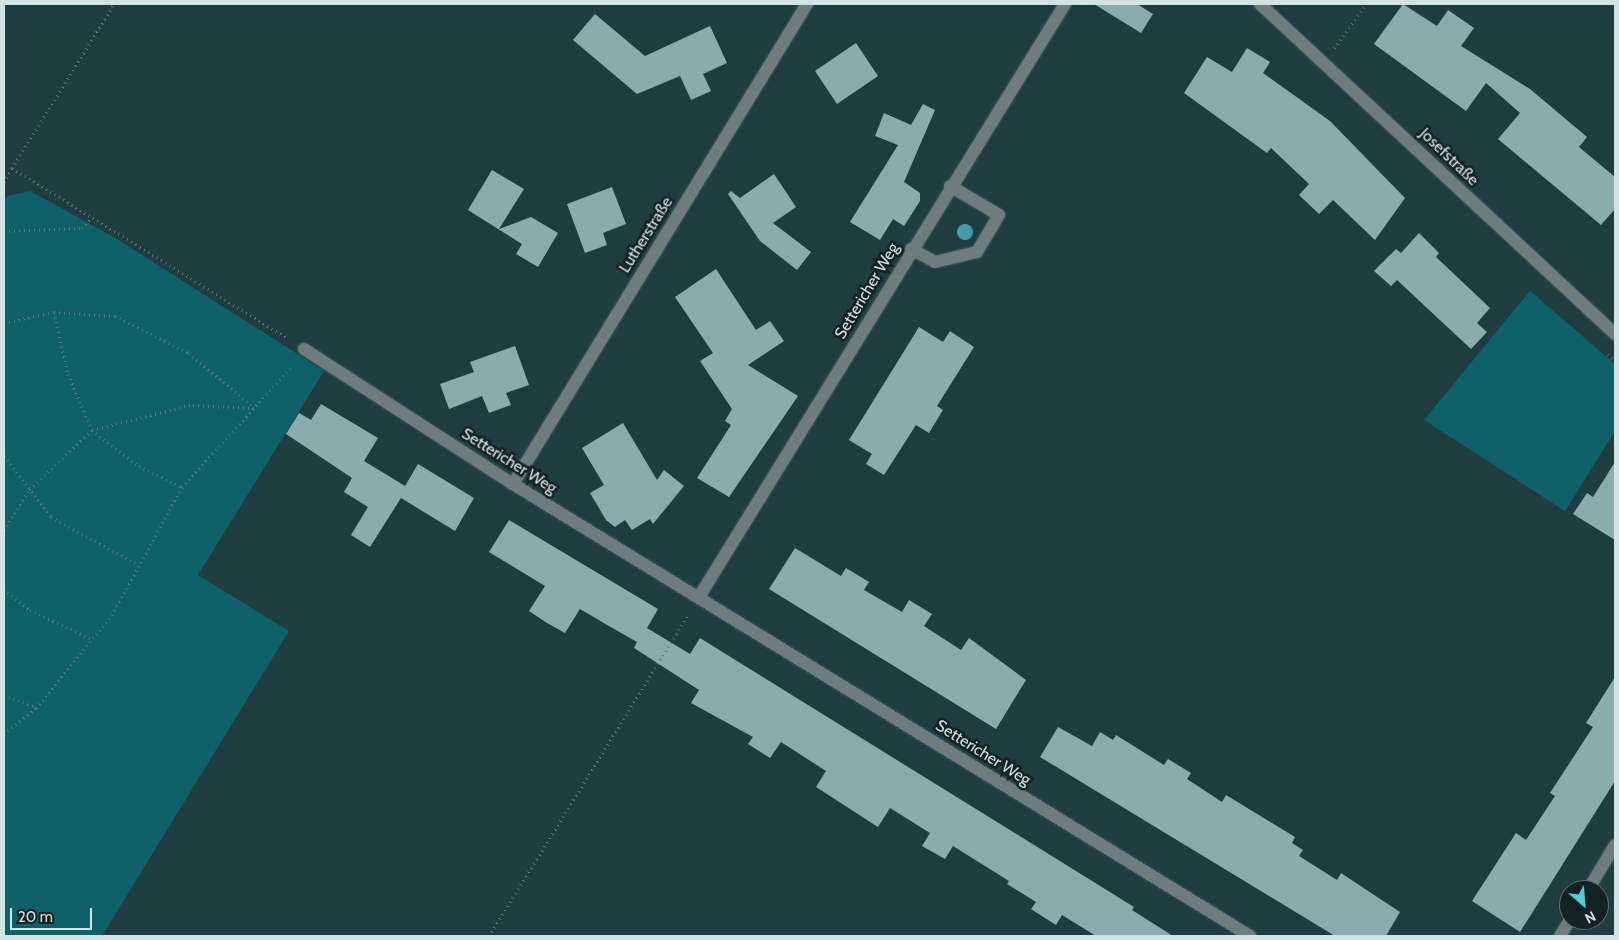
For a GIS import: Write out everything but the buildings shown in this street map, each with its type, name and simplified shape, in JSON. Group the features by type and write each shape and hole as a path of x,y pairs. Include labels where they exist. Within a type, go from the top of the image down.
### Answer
{"street":[{"name":"Lutherstraße","path":"513,484 807,4"},
{"name":"Settericher Weg","path":"699,597 950,186 1065,4"},
{"name":"Josefstraße","path":"1260,4 1325,62 1615,334"},
{"path":"912,249 935,262 978,252 999,215 950,186"},
{"name":"Settericher Weg","path":"304,348 513,484 1250,936"},
{"path":"1594,880 1615,846"}],"path":[{"path":"4,182 114,4"},
{"path":"1325,62 1366,4"},
{"path":"4,734 36,708 112,615 182,487 254,408 304,348 12,168"},
{"path":"4,231 82,228 92,216"},
{"path":"4,323 54,312 116,316 190,353 254,408"},
{"path":"54,312 68,374 92,430 138,466 182,487"},
{"path":"4,530 28,491 92,430 190,405 254,408"},
{"path":"4,456 28,491 51,518 139,565"},
{"path":"4,590 30,610 92,639"},
{"path":"490,936 699,597"},
{"path":"4,695 36,708"}],"shaded area":[{"path":"30,191 117,239 324,371 198,575 289,631 102,936 4,936 4,201 7,196"},
{"path":"1530,291 1615,364 1615,431 1565,511 1424,420"}]}
